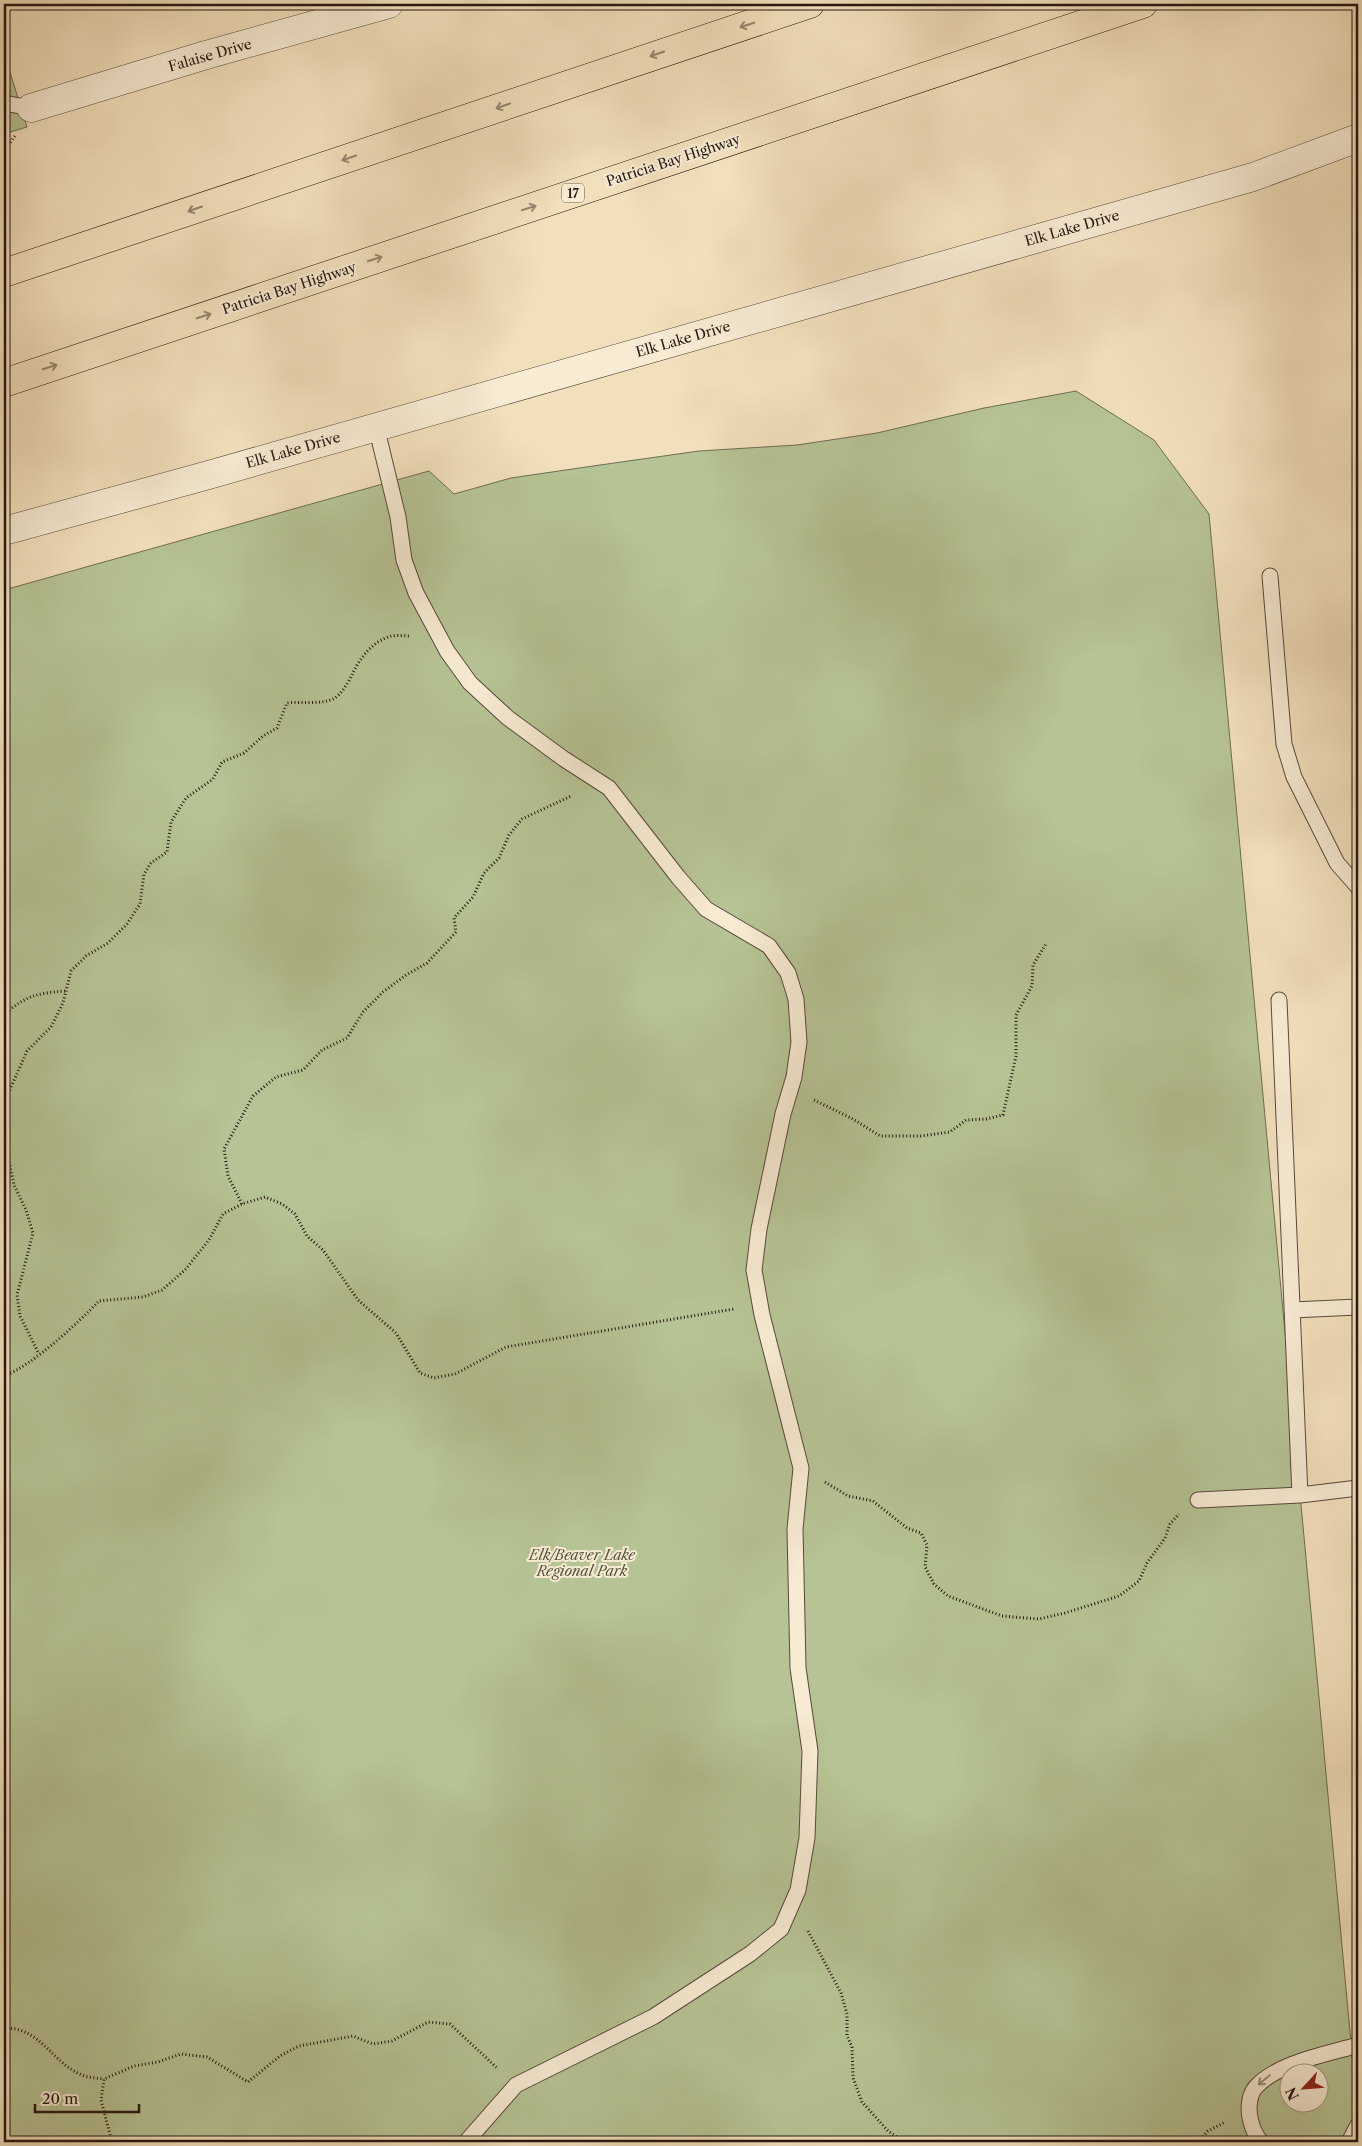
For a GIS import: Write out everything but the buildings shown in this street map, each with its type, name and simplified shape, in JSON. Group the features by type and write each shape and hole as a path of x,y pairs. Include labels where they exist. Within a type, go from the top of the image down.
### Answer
{"highway":[{"path":"4,273 810,4"},
{"name":"Patricia Bay Highway","path":"4,383 1143,4"}],"street":[{"name":"Falaise Drive","path":"31,108 206,55 389,4"},
{"name":"Elk Lake Drive","path":"4,531 1253,177 1358,138"}],"lane":[{"path":"4,103 31,108"},
{"path":"376,426 398,517 404,560 416,592 447,651 470,683 502,712 564,759 608,788 678,877 706,908 769,946 788,973 796,998 799,1042 759,1229 754,1270 760,1305 801,1468 795,1530 798,1668 810,1751 807,1838 798,1890 781,1929 750,1954 697,1990 653,2016 516,2085 466,2142"},
{"path":"1270,576 1284,744 1294,777 1337,863 1358,886"},
{"path":"1278,1000 1300,1494"},
{"path":"1292,1310 1358,1307"},
{"path":"1198,1500 1300,1494 1358,1488"},
{"path":"1261,2142 1255,2134 1248,2111 1254,2089 1274,2073 1319,2056 1358,2045"},
{"path":"1349,2142 1358,2125"}],"path":[{"path":"4,1103 27,1051 50,1027 63,1003 71,971 86,956 108,943 127,924 140,904 144,874 151,863 167,852 171,822 186,798 213,779 222,762 244,753 263,736 277,728 287,703 301,701 315,703 334,698 346,685 358,662 374,646 391,636 439,637"},
{"path":"242,1204 228,1176 224,1149 253,1096 276,1077 303,1070 322,1050 347,1038 363,1012 406,975 427,962 456,932 454,918 473,897 484,873 499,858 509,835 522,819 566,796 580,794 594,779"},
{"path":"790,1090 837,1111 880,1136 921,1136 950,1132 966,1120 986,1119 1003,1115 1016,1056 1016,1015 1032,986 1033,965 1046,944"},
{"path":"4,1015 17,1003 38,993 66,991"},
{"path":"4,1138 14,1185 26,1210 33,1234 17,1296 20,1316 39,1354"},
{"path":"4,1376 39,1354 78,1323 99,1301 143,1297 162,1290 185,1270 208,1240 223,1214 242,1204 265,1197 282,1204 295,1214 307,1236 323,1250 358,1300 396,1333 420,1373 434,1378 454,1374 506,1347 760,1305"},
{"path":"801,1468 848,1496 873,1501 907,1528 921,1533 927,1545 925,1566 934,1584 948,1596 1002,1616 1039,1619 1119,1596 1139,1581 1147,1563 1165,1538 1170,1524 1176,1516 1188,1510 1198,1500"},
{"path":"789,1911 801,1921 812,1937 826,1968 841,1993 847,2014 847,2036 852,2047 853,2078 862,2102 888,2131 904,2142"},
{"path":"4,2028 17,2028 38,2039 60,2060 84,2076 104,2079 134,2066 158,2062 181,2054 207,2058 248,2082 280,2056 299,2046 354,2036 374,2044 392,2041 428,2022 450,2024 516,2085"},
{"path":"104,2079 101,2100 112,2142"},
{"path":"1198,2142 1201,2138"}],"green space":[{"path":"4,64 9,69 27,127 4,134"},
{"name":"Elk/Beaver Lake Regional Park","path":"1076,391 1154,440 1209,514 1358,2118 1358,2142 4,2142 4,590 429,471 454,494 511,478 593,466 699,451 797,445 877,433 984,408"}]}
